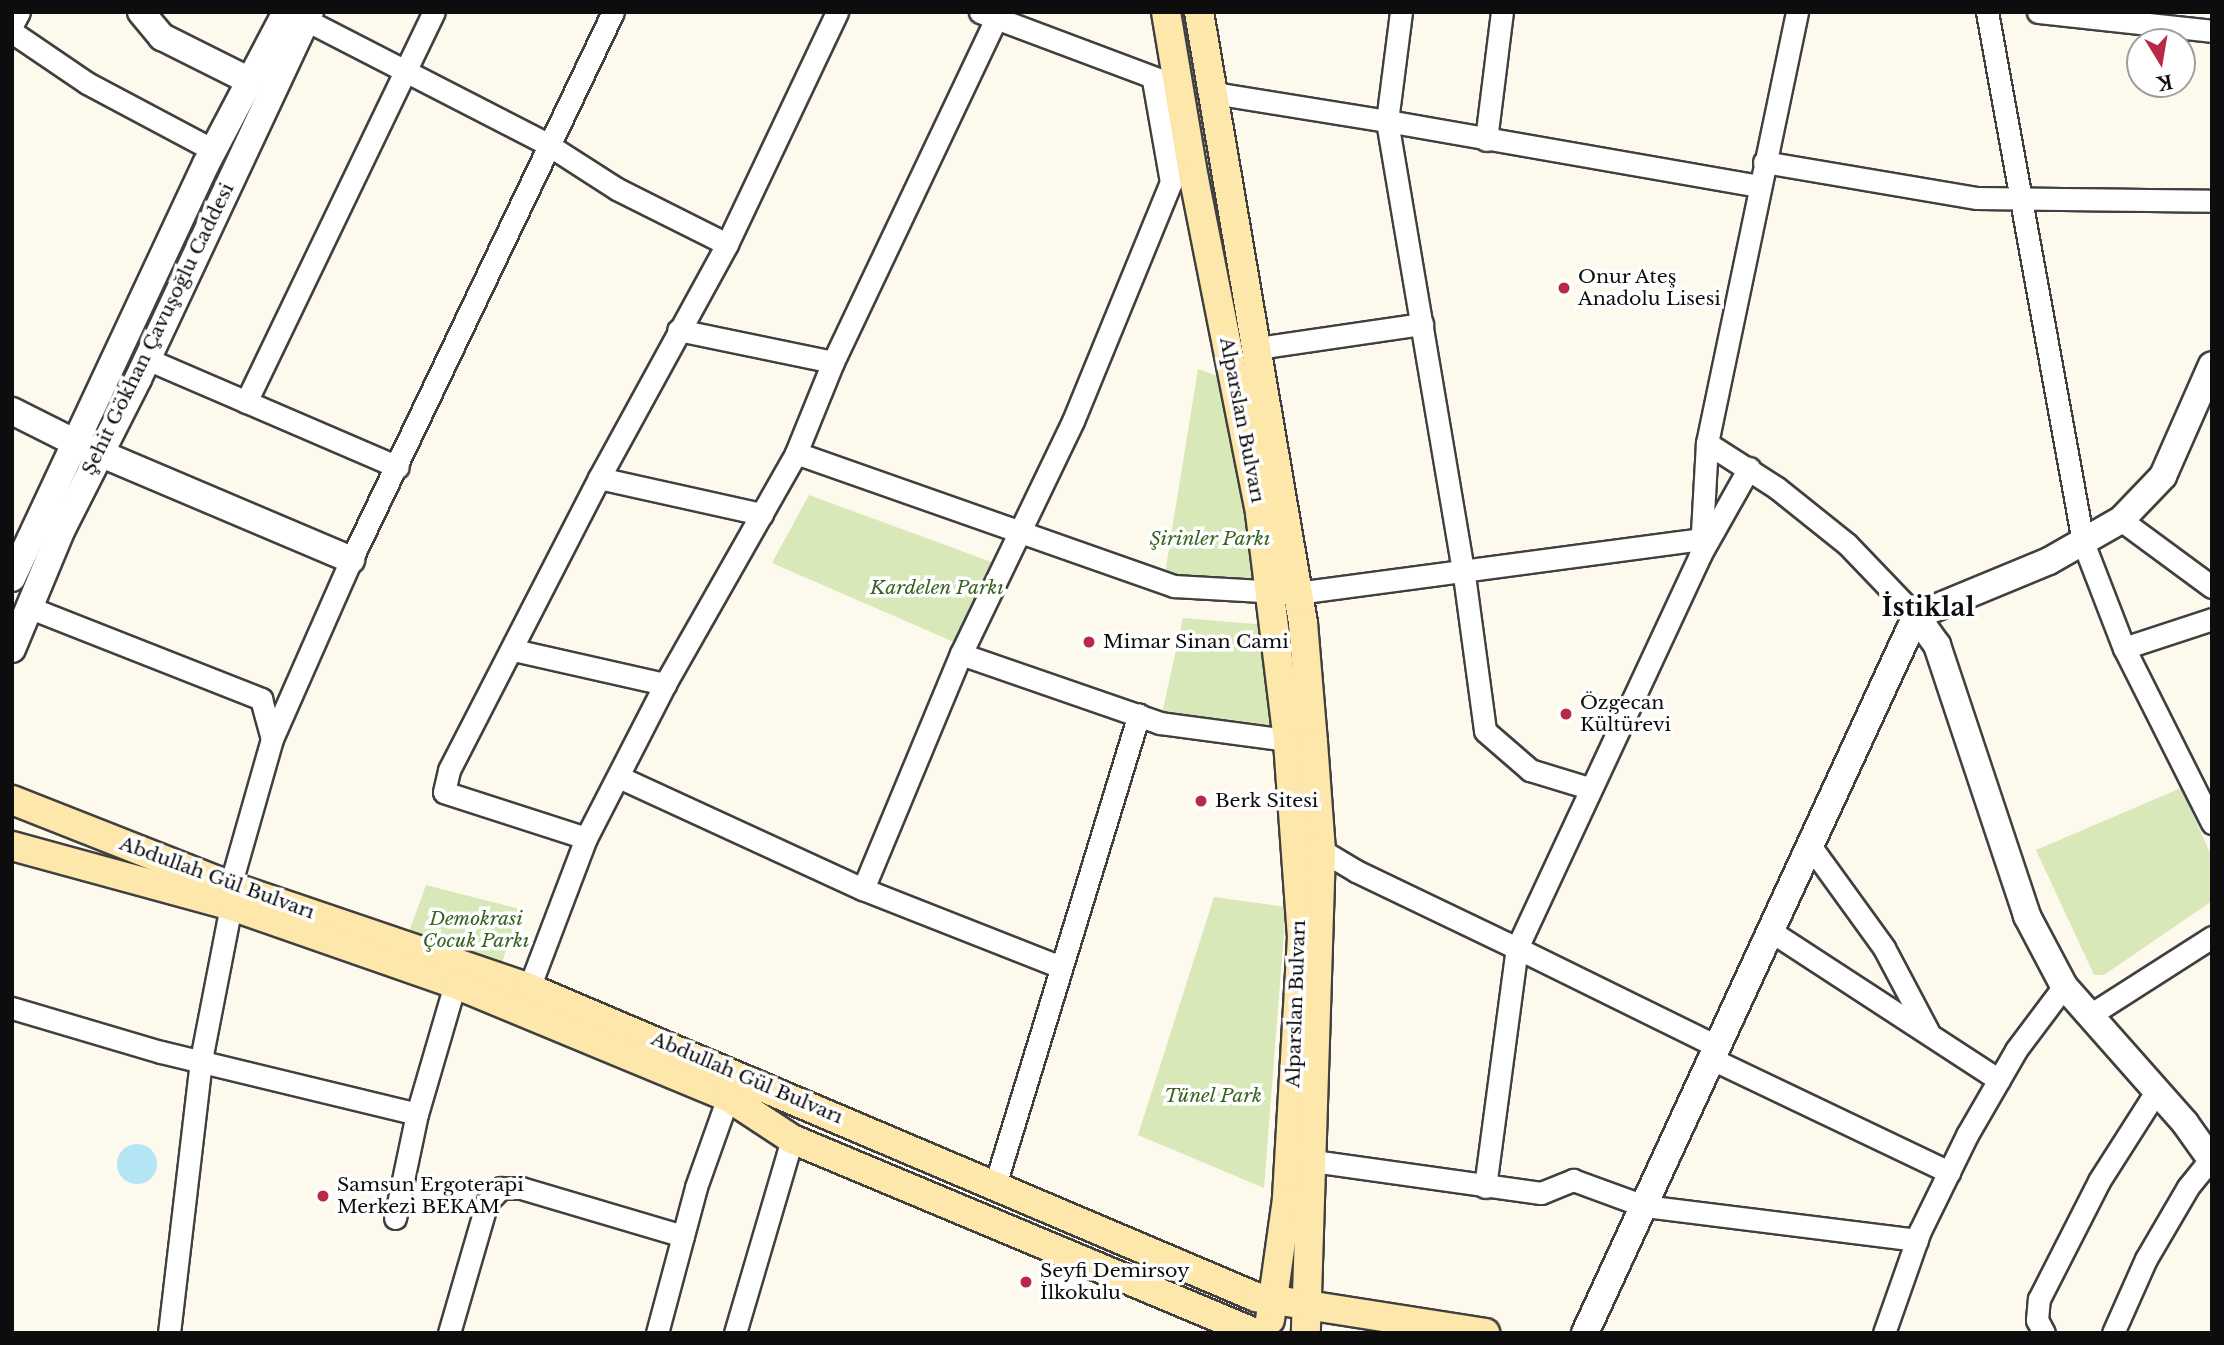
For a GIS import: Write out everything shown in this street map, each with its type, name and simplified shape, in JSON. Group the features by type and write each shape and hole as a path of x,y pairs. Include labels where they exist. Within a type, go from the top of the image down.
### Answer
{"main road":[{"name":"Alparslan Bulvarı","path":"1166,12 1166,81 1182,180 1284,593"},
{"name":"Alparslan Bulvarı","path":"1199,12 1256,348 1301,742 1321,850 1307,1320"},
{"name":"Alparslan Bulvarı","path":"1267,1333 1274,1301 1287,1199 1302,937 1301,742"},
{"name":"Abdullah Gül Bulvarı","path":"12,800 230,896 455,984 728,1097 792,1139 1197,1311 1255,1333"},
{"name":"Abdullah Gül Bulvarı","path":"12,846 230,896 528,988 995,1185 1130,1245 1274,1301 1307,1320 1485,1333"},
{"path":"1197,1311 1222,1333"}],"street":[{"path":"12,25 19,12"},
{"path":"141,12 162,37 250,81"},
{"path":"246,402 434,12"},
{"path":"169,1333 201,1060 230,896 272,739 351,560 398,467 547,144 614,12"},
{"path":"586,838 444,792 466,735 514,650 599,478 727,244 837,12"},
{"path":"1401,12 1387,121 1463,568 1485,731 1530,770 1589,788"},
{"path":"1486,140 1502,12"},
{"path":"1701,547 1707,443 1797,12"},
{"path":"1987,12 2023,197 2083,542 2124,648 2212,823"},
{"path":"2038,12 2212,31"},
{"path":"12,579 88,448 213,150 250,81 301,15 547,144 617,190 727,244"},
{"name":"Şehit Gökhan Çavuşoğlu Caddesi","path":"12,649 88,448 147,359 301,15"},
{"path":"528,988 586,838 665,684 796,453 833,362 988,15 1166,81"},
{"path":"12,32 87,83 213,150"},
{"path":"1214,93 1759,186"},
{"path":"1764,162 1976,198 2212,201"},
{"path":"863,889 961,654 1073,421 1182,180"},
{"path":"1256,348 1422,324"},
{"path":"678,330 833,362"},
{"path":"147,359 398,467"},
{"path":"1585,1333 1916,616 2049,561 2121,520 2163,476 2212,365"},
{"path":"12,411 88,448 351,560"},
{"path":"1707,443 1749,468 1847,544 1916,616 1937,645 2027,916 2064,986 2155,1093 2185,1123 2211,1161 2188,1187 2146,1259 2113,1333"},
{"path":"796,453 1017,534 1174,586 1284,593 1463,568 1701,547"},
{"path":"1485,1186 1517,948 1701,547 1749,468"},
{"path":"599,478 762,514"},
{"path":"2121,520 2212,587"},
{"path":"28,607 261,699 272,739"},
{"path":"2124,648 2212,619"},
{"path":"514,650 665,684"},
{"path":"961,654 1160,723 1301,742"},
{"path":"995,1185 1139,715"},
{"path":"619,777 863,889 1061,967"},
{"path":"1811,847 1884,948 1929,1033"},
{"path":"1321,850 1356,872 1517,948 1715,1053 1949,1171"},
{"path":"1772,932 1999,1080"},
{"path":"2090,1015 2212,937"},
{"path":"396,1218 417,1114 455,984"},
{"path":"1884,1333 1917,1240 1949,1171 1999,1080 2064,986"},
{"path":"12,1008 201,1060 417,1114"},
{"path":"2044,1333 2037,1320 2039,1299 2098,1181 2155,1093"},
{"path":"657,1333 683,1236 728,1097"},
{"path":"735,1333 792,1139"},
{"path":"1313,1161 1541,1193 1573,1180 1644,1206 1917,1240"},
{"path":"449,1333 487,1202 501,1188 521,1188 683,1236"}],"green space":[{"name":"Şirinler Parkı","path":"1198,369 1226,379 1253,581 1165,573"},
{"name":"Kardelen Parkı","path":"809,495 997,564 963,646 772,563"},
{"path":"1183,618 1268,625 1274,738 1160,723"},
{"path":"2181,788 2212,857 2212,901 2104,975 2094,975 2036,850"},
{"name":"Demokrasi Çocuk Parkı","path":"426,885 520,909 499,971 406,940"},
{"name":"Tünel Park","path":"1214,897 1286,907 1264,1188 1138,1135"}],"water":[{"path":"137,1144 145,1145 151,1150 156,1156 156,1172 151,1178 145,1183 137,1184 129,1183 123,1178 118,1172 117,1164 118,1156 123,1150 129,1145"}],"place":[{"name":"Onur Ateş Anadolu Lisesi","path":"1564,288"},
{"name":"Mimar Sinan Cami","path":"1089,642"},
{"name":"Özgecan Kültürevi","path":"1566,714"},
{"name":"Berk Sitesi","path":"1201,801"},
{"name":"Samsun Ergoterapi Merkezi BEKAM","path":"323,1196"},
{"name":"Seyfi Demirsoy İlkokulu","path":"1026,1282"}],"district":[{"name":"İstiklal","path":"1928,608"}]}
